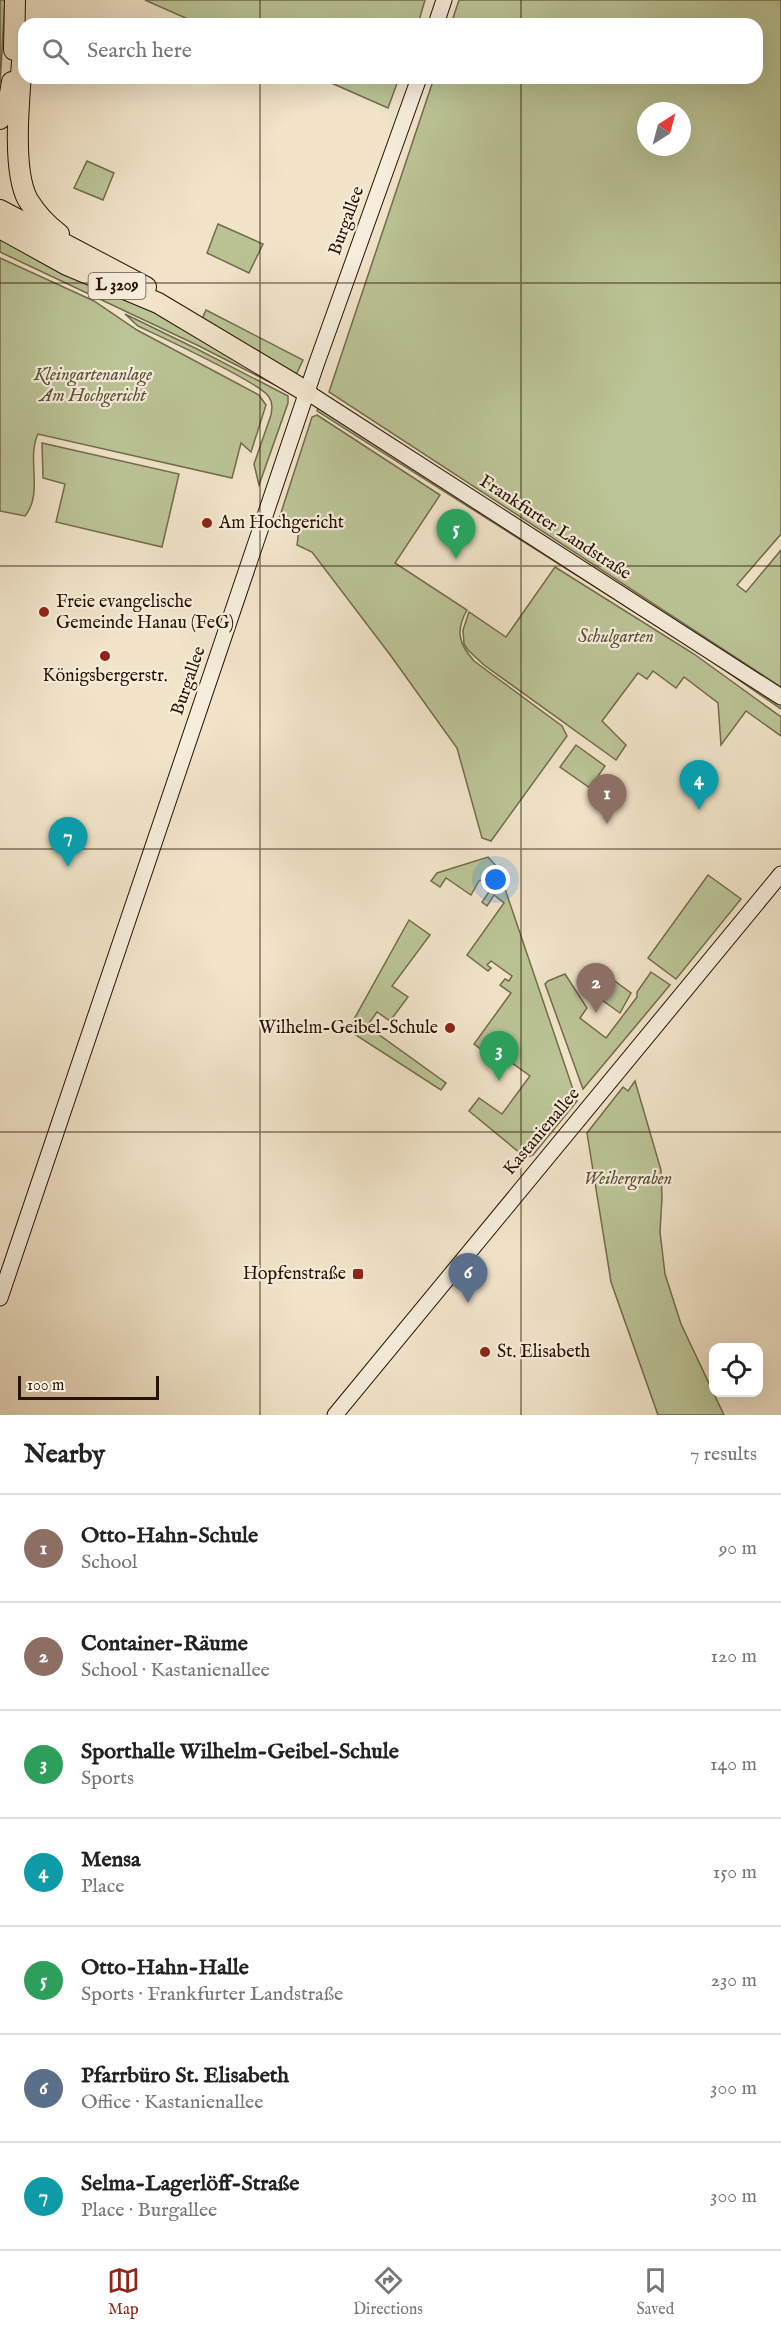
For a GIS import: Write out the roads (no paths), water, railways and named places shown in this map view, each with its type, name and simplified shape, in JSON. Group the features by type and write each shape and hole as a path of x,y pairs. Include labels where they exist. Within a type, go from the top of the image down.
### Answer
{"highway":[{"path":"0,119 9,99 14,73 15,0"},
{"path":"25,18 26,0"},
{"path":"22,84 18,153 24,189 33,207 51,228 104,263"},
{"name":"L 3209","path":"0,210 104,263 170,302 231,348"},
{"name":"L 3209","path":"0,228 67,265 158,303 307,392"}],"street":[{"path":"438,18 444,0"},
{"name":"Burgallee","path":"0,1298 307,392 417,84"},
{"name":"Frankfurter Landstraße","path":"307,392 781,697"},
{"name":"Kastanienallee","path":"335,1415 781,874"}],"place":[{"name":"Am Hochgericht","path":"207,523"},
{"name":"Otto-Hahn-Halle","path":"456,559"},
{"name":"Freie evangelische Gemeinde Hanau (FeG)","path":"44,612"},
{"name":"Königsbergerstr.","path":"105,656"},
{"name":"Mensa","path":"699,810"},
{"name":"Otto-Hahn-Schule","path":"607,824"},
{"name":"Selma-Lagerlöff-Straße","path":"68,867"},
{"name":"Container-Räume","path":"596,1013"},
{"name":"Wilhelm-Geibel-Schule","path":"450,1028"},
{"name":"Sporthalle Wilhelm-Geibel-Schule","path":"499,1081"},
{"name":"Hopfenstraße","path":"358,1274"},
{"name":"Pfarrbüro St. Elisabeth","path":"468,1303"},
{"name":"St. Elisabeth","path":"485,1352"}],"park label":[{"name":"Kleingartenanlage Am Hochgericht","path":"93,385"},
{"name":"Schulgarten","path":"616,637"},
{"name":"Weihergraben","path":"628,1179"}]}
